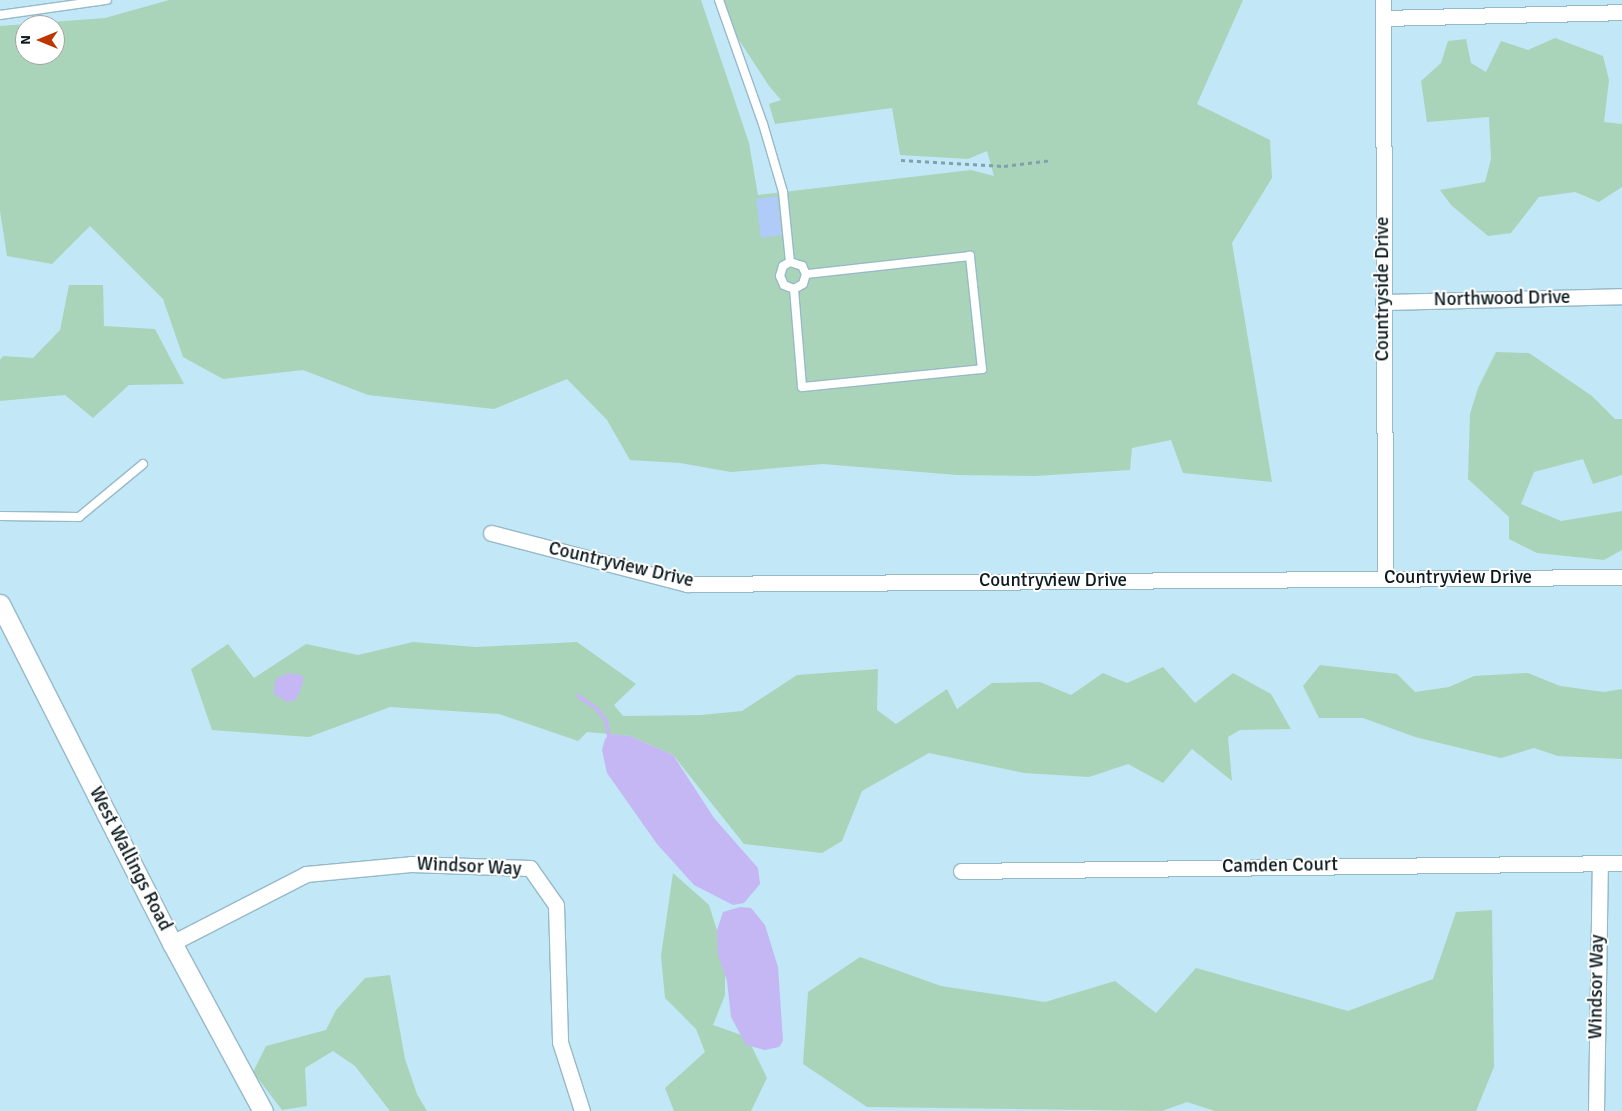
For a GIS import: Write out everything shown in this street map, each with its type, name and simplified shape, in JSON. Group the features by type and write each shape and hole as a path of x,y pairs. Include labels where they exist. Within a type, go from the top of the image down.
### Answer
{"street":[{"name":"Countryside Drive","path":"1382,0 1385,578"},
{"path":"1383,18 1622,12"},
{"name":"Northwood Drive","path":"1383,302 1622,296"},
{"name":"Countryview Drive","path":"491,533 687,584 1622,577"},
{"name":"West Wallings Road","path":"0,604 172,943 263,1111"},
{"name":"Windsor Way","path":"1596,1111 1600,863"},
{"name":"Camden Court","path":"961,871 1622,863"},
{"name":"Windsor Way","path":"172,943 306,874 410,864 530,868 556,905 560,1042 582,1111"}],"lane":[{"path":"0,15 107,0"},
{"path":"718,0 763,124 783,192 790,262"},
{"path":"794,289 802,387 982,369 970,256 806,274"},
{"path":"790,262 802,266 806,274 803,284 794,289 784,285 780,276 783,266 790,262"},
{"path":"0,516 80,517 142,464"}],"path":[{"path":"901,160 1004,166 1052,160"}],"green space":[{"path":"169,0 701,0 749,143 758,195 971,170 994,176 987,151 968,159 900,155 892,108 775,124 769,104 781,100 769,86 737,37 724,0 1243,0 1197,104 1270,140 1272,178 1232,243 1272,482 1183,473 1171,440 1132,448 1130,470 1035,476 957,475 823,464 731,472 680,463 630,460 607,420 567,379 494,409 368,395 303,370 223,379 183,357 163,299 90,226 52,264 7,256 0,211 0,26 15,25 15,65 65,65 65,21 105,18"},
{"path":"1555,38 1603,56 1609,80 1604,122 1622,124 1622,187 1599,202 1575,192 1539,197 1511,233 1488,236 1451,205 1440,190 1485,182 1491,159 1489,117 1427,122 1421,81 1441,63 1448,41 1466,39 1471,63 1486,72 1501,41 1528,50"},
{"path":"69,285 103,285 104,326 155,329 184,384 129,385 93,418 65,395 0,401 0,360 3,356 33,358 60,330"},
{"path":"1496,352 1529,353 1592,396 1615,419 1622,419 1622,475 1593,484 1583,459 1534,472 1521,504 1561,521 1622,511 1622,550 1604,560 1537,553 1509,539 1509,517 1468,479 1470,414 1478,388"},
{"path":"413,642 476,647 577,642 636,684 614,705 623,716 701,715 742,711 797,675 878,669 877,710 896,724 947,689 957,709 992,683 1040,682 1071,695 1103,673 1127,683 1163,667 1195,703 1233,673 1271,694 1291,729 1240,730 1228,737 1232,781 1192,749 1163,783 1128,764 1089,777 1024,773 929,753 862,791 842,841 822,853 744,844 673,755 630,736 587,732 578,741 499,714 390,707 309,737 212,730 191,669 228,644 254,678 306,644 358,655"},
{"path":"1320,665 1397,674 1415,692 1449,687 1474,676 1528,673 1560,686 1604,692 1622,689 1622,759 1558,756 1534,748 1501,758 1415,737 1363,718 1319,718 1303,686"},
{"path":"673,873 709,905 725,956 725,995 713,1025 747,1037 767,1078 751,1111 674,1111 665,1088 705,1052 696,1029 665,998 661,956"},
{"path":"1492,910 1494,1067 1476,1111 1215,1111 1187,1102 1162,1111 867,1107 803,1064 808,992 860,957 941,986 1045,1002 1115,981 1156,1013 1196,968 1348,1011 1433,979 1456,912"},
{"path":"390,975 405,1059 417,1094 427,1111 390,1111 355,1066 333,1051 305,1068 307,1106 282,1110 253,1072 266,1046 326,1030 336,1010 365,978"}],"shaded area":[{"path":"288,673 301,675 304,680 296,700 287,702 274,694 274,688 276,679"},
{"path":"610,734 630,736 673,755 714,818 758,868 760,884 744,903 733,905 694,885 657,844 607,773 602,750 605,739"},
{"path":"740,907 751,908 765,925 778,967 783,1041 779,1047 765,1050 746,1045 731,1017 727,981 718,955 717,930 723,912"}],"building":[{"path":"777,196 782,235 761,238 756,199"}],"waterway":[{"path":"578,696 597,709 606,721 610,741"}]}
